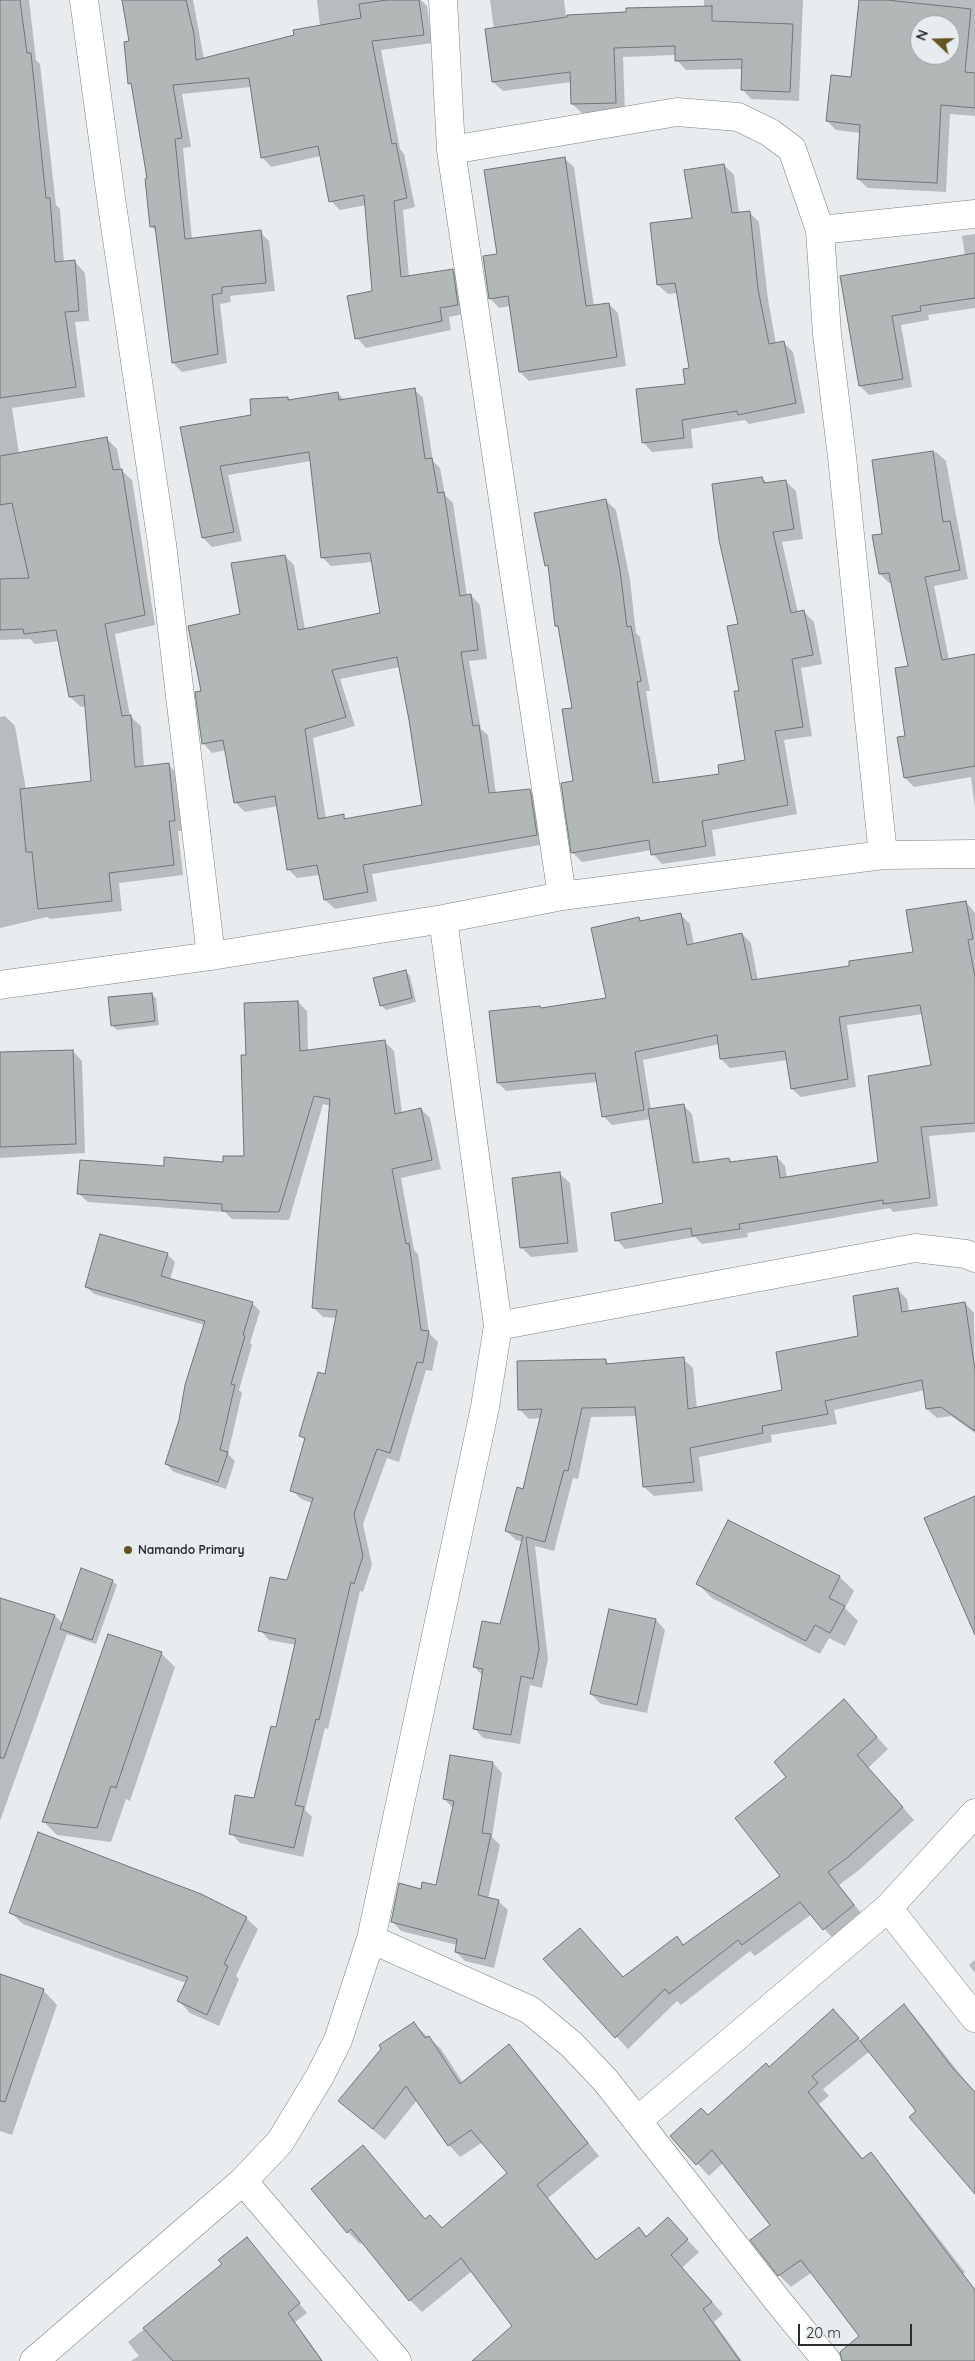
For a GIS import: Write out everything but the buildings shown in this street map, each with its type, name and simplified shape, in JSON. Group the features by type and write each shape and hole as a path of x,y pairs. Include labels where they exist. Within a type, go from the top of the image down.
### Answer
{"street":[{"path":"84,0 162,544 210,956"},
{"path":"443,0 451,150 562,896"},
{"path":"451,150 677,112 738,117 769,132 792,149 820,230 827,334 842,458 882,855"},
{"path":"820,230 975,214"},
{"path":"0,985 210,956 443,919 562,896 882,855 975,854"},
{"path":"34,2361 243,2180 280,2142 320,2076 338,2040 371,1939 485,1408 498,1326 443,919"},
{"path":"498,1326 915,1248 966,1254 975,1258"},
{"path":"637,2121 888,1908 975,1813"},
{"path":"888,1908 975,2018"},
{"path":"371,1939 530,2010 572,2046 600,2074 827,2361"},
{"path":"243,2180 397,2361"}],"place":[{"name":"Namando Primary","path":"128,1550"}]}
